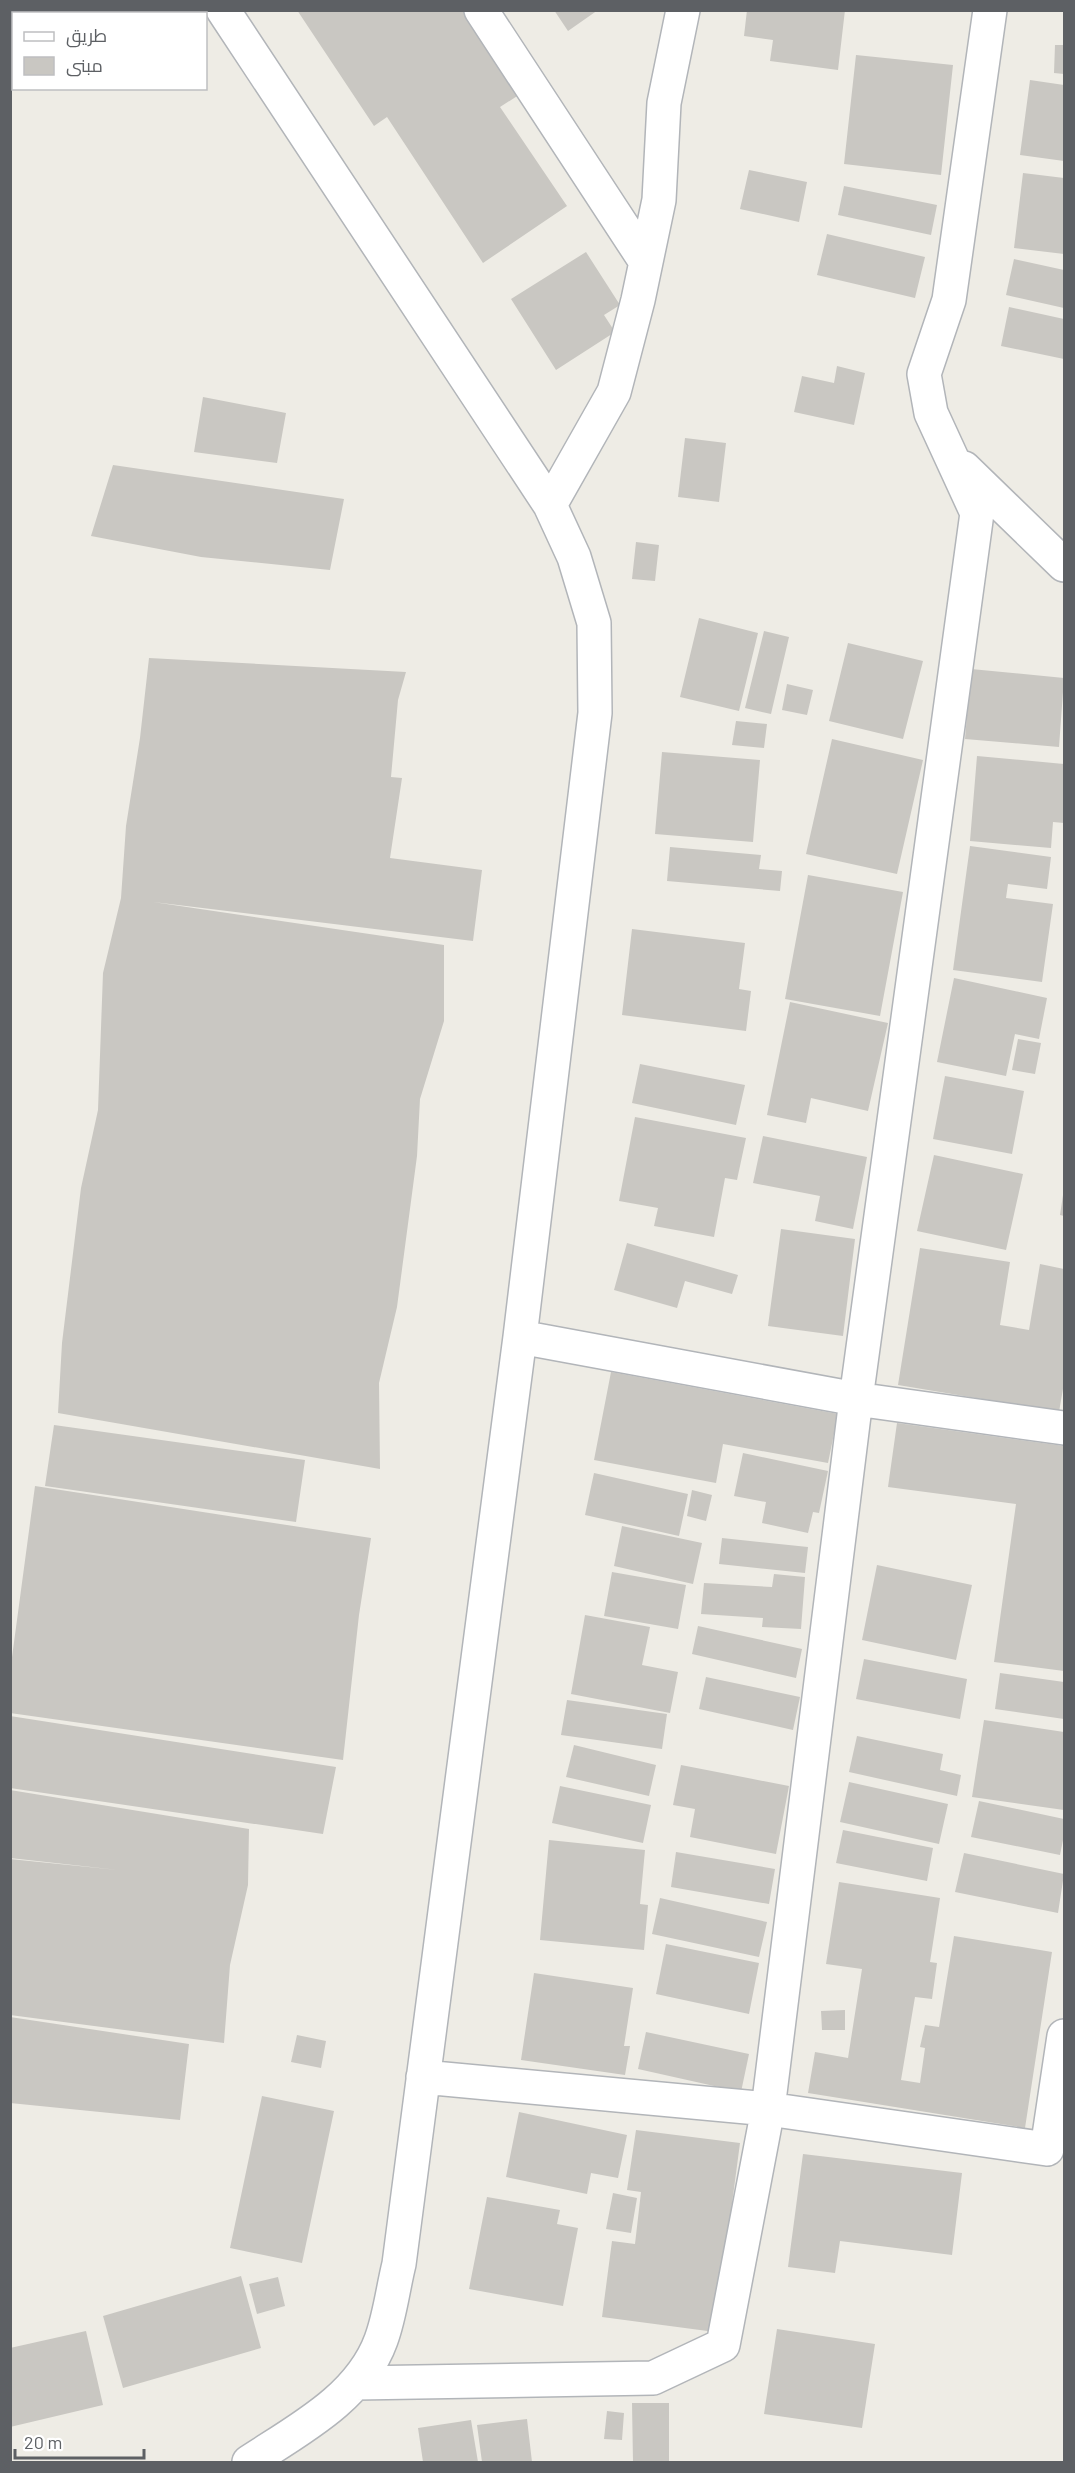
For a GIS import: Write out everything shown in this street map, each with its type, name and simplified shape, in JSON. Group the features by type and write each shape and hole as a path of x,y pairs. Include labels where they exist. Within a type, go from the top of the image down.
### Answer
{"street":[{"path":"223,10 550,505 574,557 594,622 595,713 520,1337 399,2264 381,2340 356,2383 323,2413 249,2463"},
{"path":"481,10 646,262"},
{"path":"550,505 614,392 659,200 664,103 682,10"},
{"path":"356,2383 653,2378 723,2345 768,2109 856,1399 977,513 931,414 924,374 949,300 990,10"},
{"path":"950,455 1065,565"},
{"path":"520,1337 856,1399 1065,1428"},
{"path":"423,2077 768,2109 1047,2149 1065,2036"}],"building":[{"path":"297,10 471,10 525,91 500,107 567,206 483,263 387,117 374,126"},
{"path":"554,10 598,10 568,31"},
{"path":"747,10 845,10 838,70 770,61 773,40 744,36"},
{"path":"1055,45 1064,45 1064,74 1054,73"},
{"path":"856,55 953,65 941,175 844,164"},
{"path":"1030,80 1064,85 1064,161 1020,155"},
{"path":"749,170 807,182 799,222 740,209"},
{"path":"1023,173 1064,178 1064,254 1014,248"},
{"path":"844,186 937,205 931,235 838,215"},
{"path":"827,234 925,257 915,298 817,275"},
{"path":"586,252 620,305 604,315 615,332 556,370 511,299"},
{"path":"1014,259 1064,270 1064,308 1006,295"},
{"path":"1009,307 1064,319 1064,359 1001,346"},
{"path":"837,366 865,373 854,425 794,412 802,376 834,383"},
{"path":"203,397 286,413 277,463 194,452"},
{"path":"685,438 726,443 719,502 678,497"},
{"path":"113,465 344,499 330,570 201,557 91,536"},
{"path":"636,542 659,545 655,581 632,579"},
{"path":"699,618 758,633 739,711 680,697"},
{"path":"764,631 789,637 771,714 745,708"},
{"path":"848,643 923,661 903,739 829,721"},
{"path":"149,658 406,672 398,700 391,777 402,778 390,858 482,870 473,941 153,902 444,945 444,1021 420,1099 417,1156 397,1307 379,1383 380,1469 58,1413 62,1343 81,1188 98,1110 103,973 121,898 126,826 140,738"},
{"path":"971,669 1064,678 1059,747 965,739"},
{"path":"787,684 813,690 807,715 782,710"},
{"path":"736,721 767,724 764,748 732,745"},
{"path":"832,739 923,760 897,874 806,854"},
{"path":"662,752 760,760 753,842 655,834"},
{"path":"977,756 1064,764 1064,823 1053,822 1051,848 970,841"},
{"path":"970,846 1051,857 1047,889 1008,884 1006,898 1053,904 1042,982 953,970"},
{"path":"670,847 761,855 759,869 782,871 780,891 667,881"},
{"path":"808,875 903,892 880,1016 785,999"},
{"path":"632,929 745,943 739,989 751,991 746,1031 622,1015"},
{"path":"954,978 1047,998 1039,1039 1015,1034 1006,1076 937,1062"},
{"path":"790,1002 888,1023 868,1111 811,1098 806,1123 767,1115"},
{"path":"1018,1039 1041,1043 1035,1074 1012,1070"},
{"path":"640,1064 745,1085 736,1125 632,1103"},
{"path":"945,1076 1024,1091 1012,1154 933,1139"},
{"path":"635,1117 746,1138 737,1180 725,1178 714,1237 654,1226 658,1208 619,1201"},
{"path":"763,1136 867,1157 853,1229 815,1221 820,1196 753,1183"},
{"path":"934,1155 1023,1174 1006,1250 917,1231"},
{"path":"1064,1195 1064,1216 1060,1215"},
{"path":"781,1229 855,1239 843,1336 768,1326"},
{"path":"627,1243 738,1275 732,1294 685,1281 677,1308 614,1290"},
{"path":"920,1248 1010,1262 1000,1325 1029,1330 1040,1264 1064,1269 1064,1383 1059,1412 898,1385"},
{"path":"611,1372 838,1414 828,1463 723,1444 716,1483 594,1460"},
{"path":"897,1423 1064,1446 1064,1671 994,1662 1016,1504 888,1487"},
{"path":"54,1425 305,1460 296,1522 45,1486"},
{"path":"743,1453 828,1471 819,1513 813,1512 808,1533 762,1523 766,1502 734,1496"},
{"path":"594,1473 688,1494 679,1536 585,1515"},
{"path":"35,1486 371,1538 359,1615 343,1760 10,1713 10,1672"},
{"path":"692,1490 712,1495 706,1521 687,1516"},
{"path":"622,1526 702,1543 693,1584 614,1566"},
{"path":"722,1538 808,1547 805,1573 719,1564"},
{"path":"877,1565 972,1585 956,1660 862,1640"},
{"path":"612,1572 686,1585 678,1629 604,1616"},
{"path":"774,1574 805,1577 801,1629 762,1627 763,1618 701,1614 704,1583 772,1587"},
{"path":"585,1615 650,1627 642,1665 678,1672 670,1713 571,1694"},
{"path":"698,1626 802,1649 796,1678 692,1654"},
{"path":"864,1659 967,1679 960,1719 856,1699"},
{"path":"1000,1673 1064,1682 1064,1719 995,1709"},
{"path":"706,1677 800,1697 793,1730 699,1709"},
{"path":"567,1700 667,1714 662,1749 561,1735"},
{"path":"10,1716 336,1767 323,1834 10,1788"},
{"path":"984,1720 1064,1732 1064,1810 972,1797"},
{"path":"857,1736 943,1754 940,1770 961,1775 957,1796 849,1772"},
{"path":"574,1745 656,1765 649,1796 566,1777"},
{"path":"681,1765 789,1786 776,1854 690,1837 695,1809 673,1805"},
{"path":"849,1782 948,1804 939,1844 840,1822"},
{"path":"560,1786 651,1805 643,1843 552,1823"},
{"path":"10,1790 249,1829 248,1885 230,1965 224,2043 10,2015 10,1859 118,1870 10,1858"},
{"path":"979,1801 1064,1819 1060,1855 971,1837"},
{"path":"843,1830 933,1848 927,1881 836,1863"},
{"path":"549,1840 645,1850 640,1904 648,1905 644,1950 540,1940"},
{"path":"676,1852 775,1869 769,1904 671,1887"},
{"path":"964,1853 1064,1874 1058,1913 955,1892"},
{"path":"839,1882 940,1898 930,1962 937,1963 932,1999 915,1997 901,2080 920,2083 925,2048 920,2047 925,2025 939,2027 954,1936 1052,1952 1025,2128 808,2093 815,2052 848,2058 862,1969 826,1964"},
{"path":"660,1898 767,1922 759,1957 652,1934"},
{"path":"666,1944 759,1963 749,2014 656,1994"},
{"path":"534,1973 633,1988 624,2046 630,2046 625,2075 521,2060"},
{"path":"845,2010 845,2030 822,2030 821,2011"},
{"path":"10,2017 189,2044 180,2120 10,2103"},
{"path":"646,2032 749,2054 741,2092 638,2069"},
{"path":"297,2035 326,2041 321,2068 291,2062"},
{"path":"262,2096 334,2111 302,2263 230,2248"},
{"path":"519,2112 627,2135 618,2178 591,2173 587,2194 506,2177"},
{"path":"636,2130 740,2143 715,2332 602,2317 612,2241 635,2244 641,2192 627,2190"},
{"path":"803,2154 962,2173 952,2255 840,2241 835,2273 788,2267"},
{"path":"613,2193 637,2198 631,2233 606,2229"},
{"path":"487,2197 560,2210 557,2224 578,2228 563,2306 469,2289"},
{"path":"241,2276 261,2348 123,2388 103,2316"},
{"path":"278,2277 285,2306 257,2314 249,2284"},
{"path":"777,2329 875,2344 862,2428 764,2414"},
{"path":"86,2331 103,2405 10,2427 10,2348"},
{"path":"632,2403 669,2403 669,2462 633,2462"},
{"path":"607,2411 624,2413 622,2440 604,2439"},
{"path":"527,2419 532,2462 482,2462 477,2425"},
{"path":"471,2420 478,2462 423,2462 418,2428"}]}
